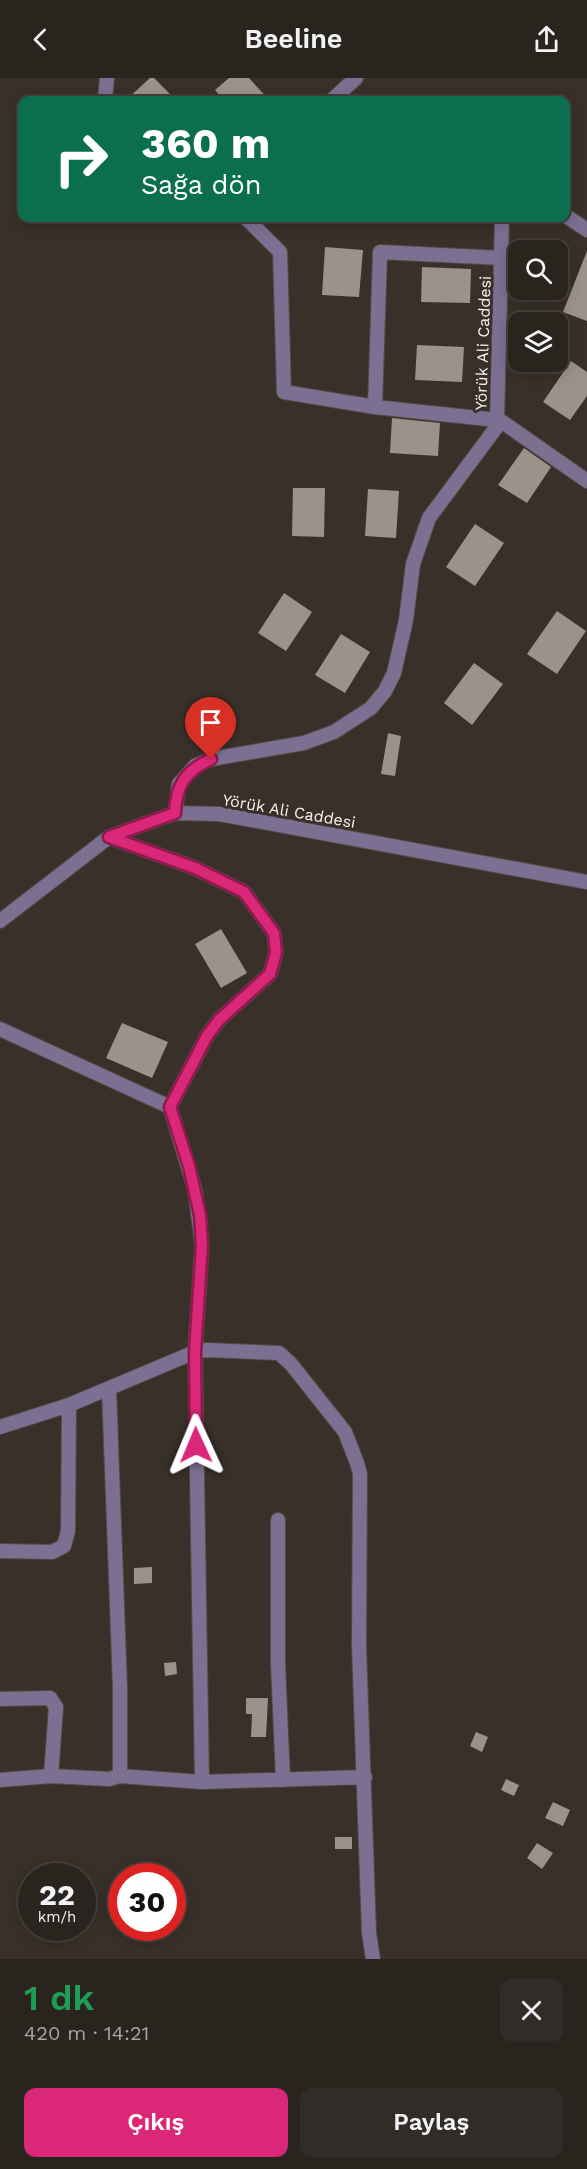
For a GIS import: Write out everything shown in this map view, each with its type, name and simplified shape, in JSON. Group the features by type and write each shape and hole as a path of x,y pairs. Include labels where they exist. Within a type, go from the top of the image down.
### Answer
{"street":[{"path":"105,96 107,78"},
{"path":"338,96 356,78"},
{"path":"570,219 587,230"},
{"path":"250,222 280,252 284,392 375,407 499,420 587,480"},
{"name":"Yörük Ali Caddesi","path":"502,222 499,420 429,518 413,564 406,620 394,673 385,690 371,708 334,732 304,743 211,759 195,766 179,784 175,813 219,814 587,882"},
{"path":"375,407 380,252 502,258"},
{"path":"0,921 109,837 175,813"},
{"path":"109,837 195,868 244,892 274,933 276,953 270,974 219,1020 207,1036 170,1107 189,1166 200,1215 201,1280 195,1352 202,1782"},
{"path":"0,1029 170,1107"},
{"path":"0,1427 69,1405 195,1352 206,1350 279,1353 291,1364 345,1432 351,1443 360,1473 358,1622 369,1933 372,1959"},
{"path":"109,1389 120,1687 120,1776"},
{"path":"0,1551 52,1552 64,1546 68,1531 69,1405"},
{"path":"278,1520 278,1664 283,1780"},
{"path":"0,1698 50,1698 56,1707 51,1776"},
{"path":"0,1780 51,1776 109,1779 120,1776 202,1782 365,1777"}],"building":[{"path":"150,78 154,78 172,96 130,96"},
{"path":"229,78 249,78 265,96 220,96 215,90"},
{"path":"325,247 363,250 359,297 322,295"},
{"path":"587,251 587,321 563,312"},
{"path":"422,267 471,269 470,303 421,302"},
{"path":"417,345 464,347 462,382 415,380"},
{"path":"571,361 587,372 587,396 570,420 543,402 563,372 568,372"},
{"path":"392,418 440,423 438,456 390,453"},
{"path":"524,448 551,467 527,503 498,485"},
{"path":"293,488 325,488 324,537 292,536"},
{"path":"368,489 399,491 396,538 365,536"},
{"path":"475,524 504,543 475,586 446,567"},
{"path":"284,593 312,612 286,651 258,633"},
{"path":"557,611 586,631 557,674 527,654"},
{"path":"341,634 370,652 345,693 315,675"},
{"path":"474,663 503,684 472,725 444,703"},
{"path":"388,733 401,736 395,776 381,774"},
{"path":"221,929 247,973 221,988 195,944"},
{"path":"122,1023 168,1042 152,1078 106,1058"},
{"path":"152,1567 152,1583 134,1584 134,1568"},
{"path":"176,1662 177,1674 165,1676 164,1663"},
{"path":"246,1698 268,1698 266,1737 251,1737 252,1714 246,1714"},
{"path":"476,1732 488,1737 482,1752 470,1746"},
{"path":"506,1779 519,1785 514,1796 501,1790"},
{"path":"553,1802 570,1810 563,1826 545,1818"},
{"path":"335,1837 352,1837 352,1849 335,1849"},
{"path":"537,1843 553,1853 542,1869 527,1858"}],"route":[{"path":"196,1445 195,1352 201,1280 200,1215 189,1166 171,1117 170,1107 196,1054 219,1020 270,974 276,953 276,939 272,927 244,892 195,868 109,837 175,813 175,796 179,784 195,766 211,759"}]}
